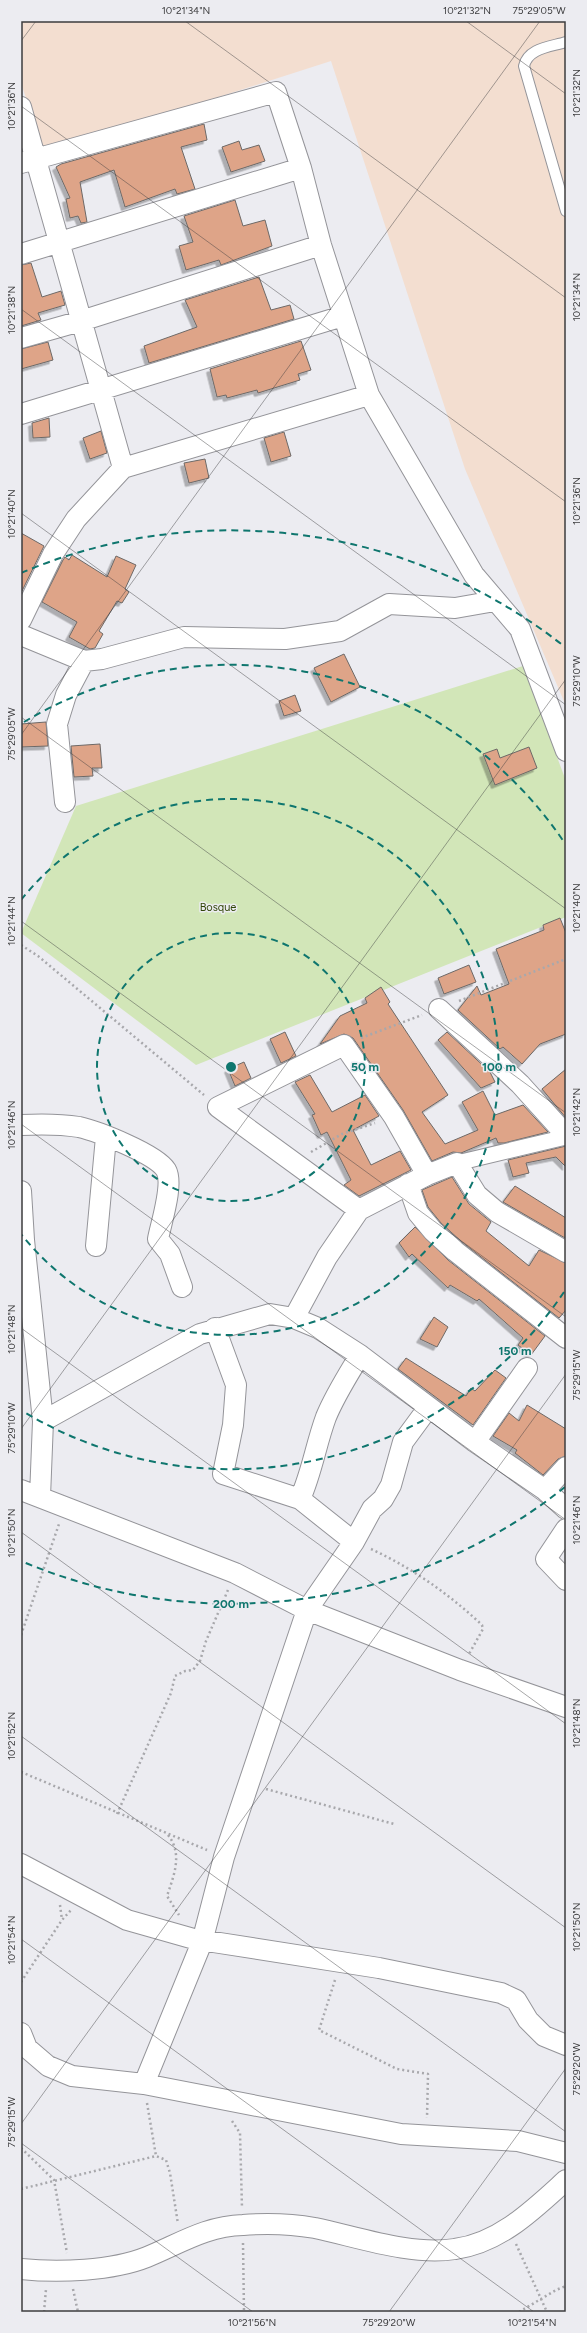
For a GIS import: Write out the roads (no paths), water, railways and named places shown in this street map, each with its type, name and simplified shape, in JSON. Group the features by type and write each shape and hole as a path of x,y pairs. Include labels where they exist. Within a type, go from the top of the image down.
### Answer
{"street":[{"path":"29,161 81,148 276,92 301,168 321,245 369,395 474,575 495,602 520,629 566,751"},
{"path":"21,107 29,161 59,243 123,468"},
{"path":"21,254 301,168"},
{"path":"21,338 81,321 321,245"},
{"path":"21,414 343,316"},
{"path":"21,620 53,554 76,519 123,468 369,395"},
{"path":"21,635 84,661 102,659 184,637 285,639 340,631 389,604 455,608 495,602"},
{"path":"65,802 57,724 66,695 84,661"},
{"path":"294,1318 327,1257 359,1210 408,1184 457,1163 566,1136 520,1084 439,1009"},
{"path":"359,1210 295,1165 218,1107 344,1045 394,1117 427,1175"},
{"path":"21,1125 48,1124 80,1127 148,1154 166,1170 169,1188 158,1239 170,1254 182,1287"},
{"path":"96,1246 106,1137"},
{"path":"457,1163 478,1195 497,1212 566,1252"},
{"path":"408,1184 418,1213 433,1231 455,1251 566,1338"},
{"path":"21,1191 24,1240 43,1421 40,1497"},
{"path":"43,1421 163,1353 215,1328 270,1314 294,1318 318,1328 360,1355 428,1408 545,1490 566,1509"},
{"path":"215,1328 236,1384 233,1425 223,1474 300,1499 354,1542"},
{"path":"300,1499 310,1476 326,1417 337,1393 360,1355"},
{"path":"475,1442 527,1368"},
{"path":"144,2084 198,1941 224,1857 307,1610 354,1542 372,1509 382,1499 390,1485 403,1442 428,1408"},
{"path":"545,1490 566,1467"},
{"path":"21,1490 235,1573 307,1610 460,1670 566,1707"},
{"path":"566,1528 546,1559 566,1580"},
{"path":"21,1864 127,1920 198,1941 379,1968 501,1993 516,2000 528,2020 544,2036 566,2045"},
{"path":"21,2033 27,2048 48,2066 72,2076 144,2084 400,2134 427,2137 518,2141 566,2153"},
{"path":"21,2269 70,2270 118,2265 145,2258 210,2229 242,2224 298,2225 397,2246 454,2250 471,2246 492,2238 509,2228 529,2213 566,2180"}],"lane":[{"path":"566,42 530,52 525,58 524,66 566,211"}],"park label":[{"name":"Bosque","path":"218,907"}]}
